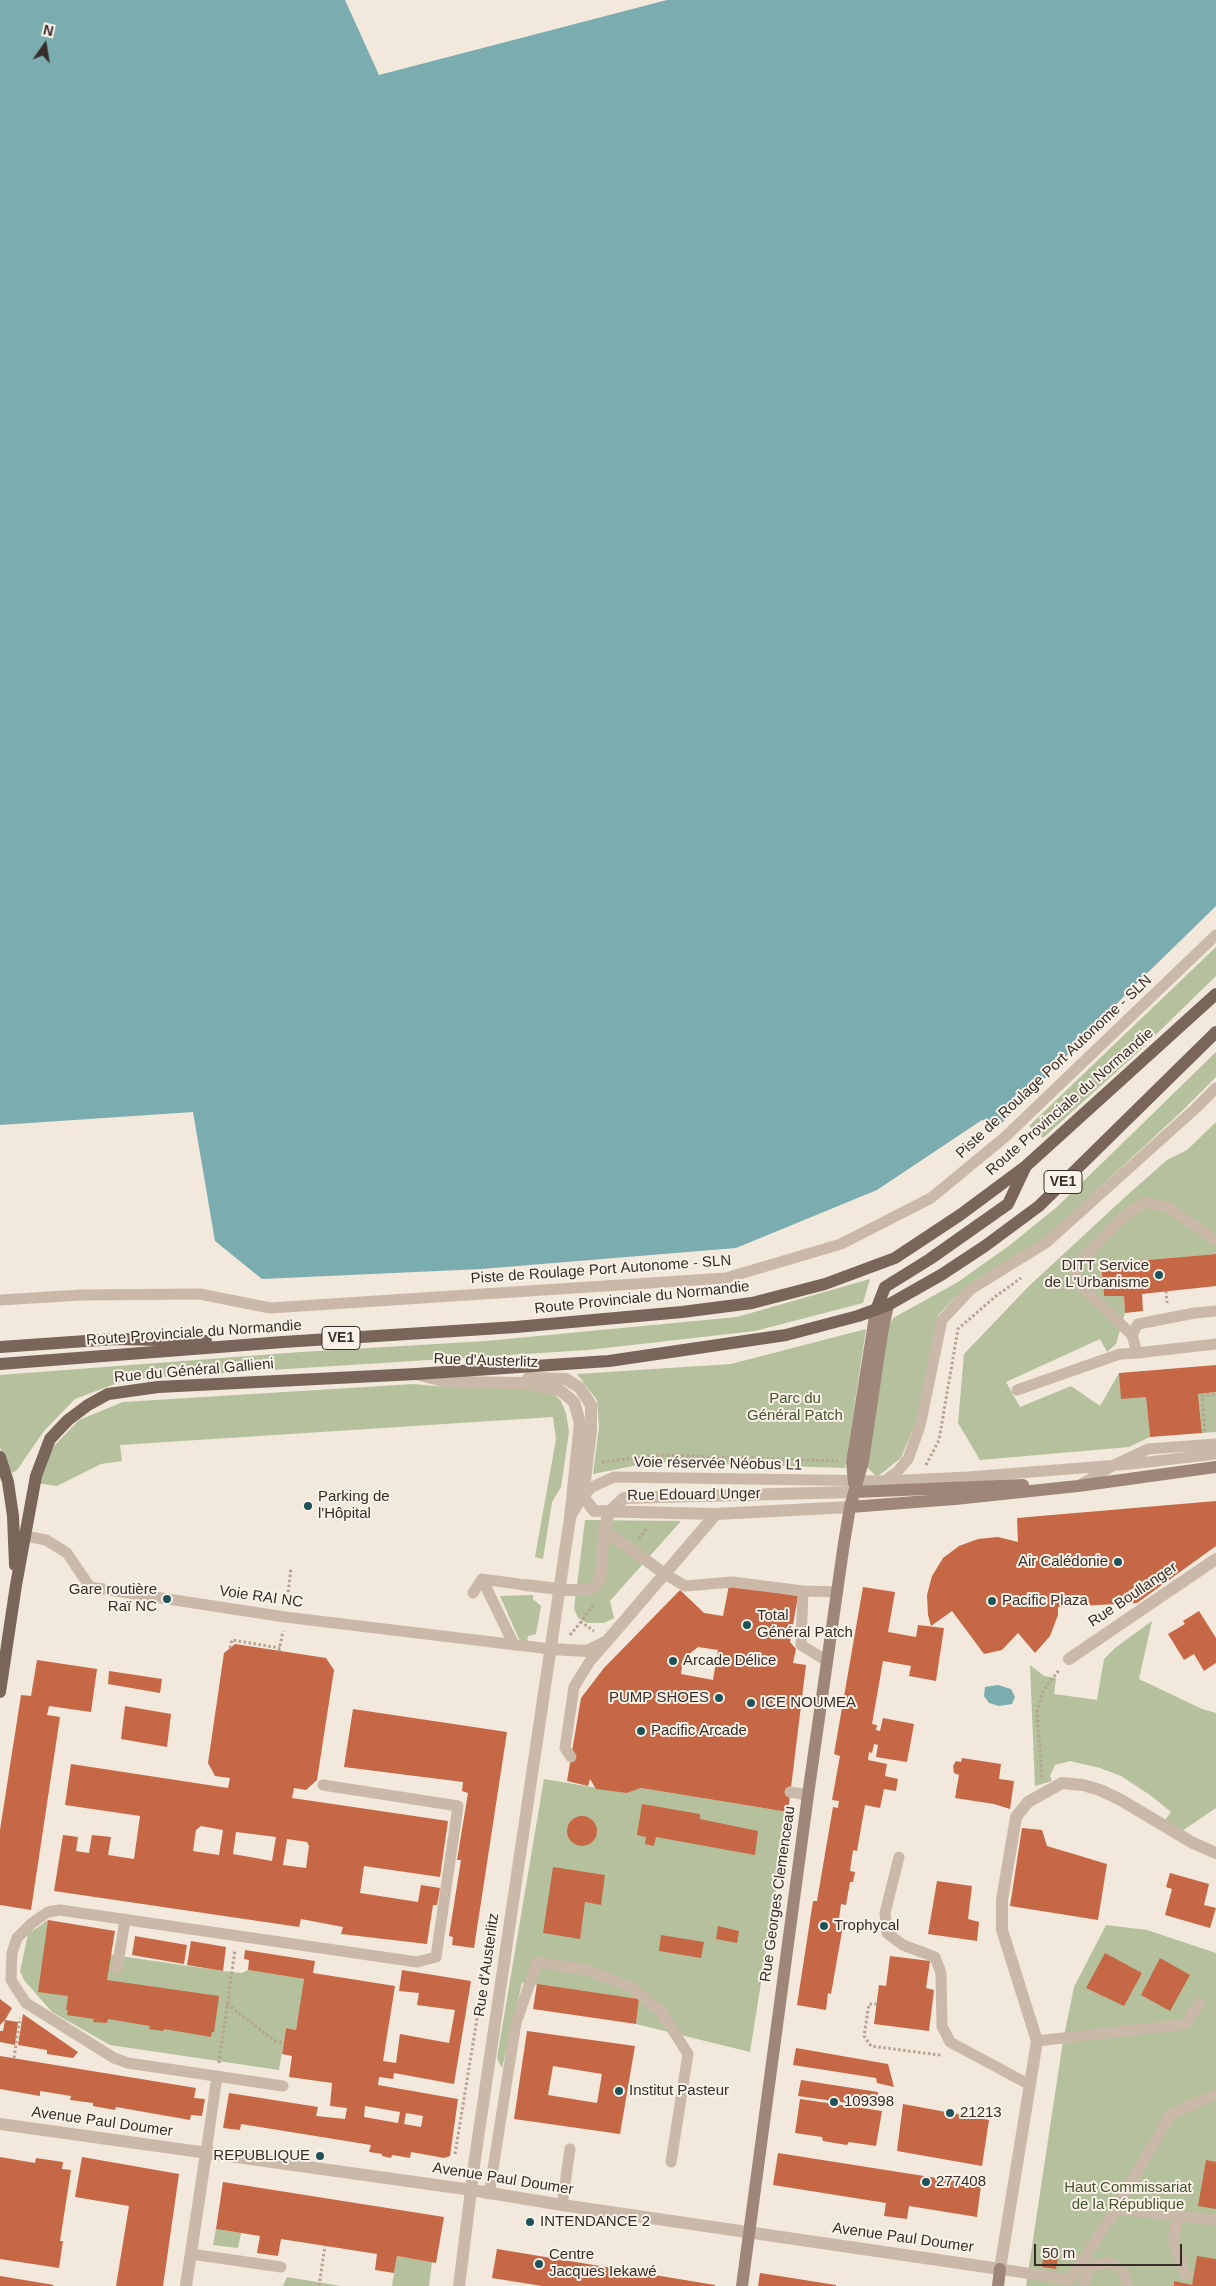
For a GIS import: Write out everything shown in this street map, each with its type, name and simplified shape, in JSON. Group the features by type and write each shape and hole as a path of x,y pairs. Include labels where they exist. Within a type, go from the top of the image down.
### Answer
{"main road":[{"name":"Route Provinciale du Normandie","path":"0,1364 283,1342 516,1327 682,1312 752,1304 825,1284 895,1258 960,1215 1026,1166 1216,994"},
{"name":"VE1","path":"416,1374 619,1360 786,1335 882,1308 941,1275 978,1251 1038,1206 1216,1032"},
{"path":"882,1308 885,1287 930,1260 1008,1204 1026,1166"},
{"path":"0,1347 115,1339 283,1342"},
{"name":"Rue du Général Gallieni","path":"0,1692 16,1585 36,1476 50,1439 68,1420 88,1405 108,1394 158,1387 416,1374"},
{"name":"Rue du Général Gallieni","path":"0,1457 8,1482 13,1516 16,1585"}],"street":[{"path":"850,1507 863,1461 882,1333 882,1308"},
{"name":"Rue d'Austerlitz","path":"416,1374 451,1378 566,1379 580,1388 591,1405 591,1430 583,1496"},
{"name":"Rue d'Austerlitz","path":"416,1374 447,1382 524,1383 561,1390 574,1402 580,1423 570,1518 476,2149 459,2286"},
{"name":"Rue Edouard Unger","path":"609,1512 716,1514 850,1507 955,1499 1078,1486 1216,1467"},
{"name":"Rue Edouard Unger","path":"609,1512 624,1498 855,1485 1078,1486"},
{"path":"525,1585 592,1590 600,1580 604,1530 609,1512 594,1511 583,1496"},
{"name":"Rue Georges Clemenceau","path":"742,2286 808,1795 850,1507"},
{"path":"550,1649 587,1651 607,1641 716,1514"},
{"path":"604,1530 665,1574"},
{"name":"Rue Boullanger","path":"1069,1659 1216,1559"},
{"path":"998,2286 1037,2041 1002,1930 1001,1916 1016,1817 1028,1802 1062,1783 1094,1787 1121,1800 1193,1843 1216,1853"},
{"name":"Avenue Paul Doumer","path":"0,2124 472,2190 562,2205 1000,2269"},
{"path":"186,2286 206,2153"}],"lane":[{"name":"Piste de Roulage Port Autonome - SLN","path":"0,1300 81,1295 200,1294 270,1308 696,1280 726,1278 842,1244 931,1198 946,1186 1004,1137 1216,935"},
{"path":"884,1480 897,1472 908,1459 920,1426 942,1320 971,1289 1046,1242 1216,1088"},
{"path":"1137,1352 1132,1335 1078,1283 1075,1267 1123,1217 1145,1202 1170,1208 1216,1241"},
{"path":"1132,1335 1138,1324 1216,1311"},
{"path":"1018,1390 1120,1354 1216,1344"},
{"path":"1078,1486 1114,1465 1151,1448 1211,1444"},
{"name":"Voie réservée Néobus L1","path":"570,1518 583,1496 592,1487 614,1477 855,1485 884,1480 968,1477 1114,1465 1216,1454"},
{"name":"Voie RAI NC","path":"26,1536 46,1540 67,1553 90,1587 285,1617 550,1649"},
{"path":"665,1574 686,1586 732,1582 804,1591 838,1592"},
{"path":"482,1579 514,1646"},
{"path":"482,1579 525,1585"},
{"path":"473,1593 482,1579"},
{"path":"804,1591 801,1645 827,1661"},
{"path":"571,1757 565,1748 574,1687 590,1661 607,1641"},
{"path":"282,2086 121,2061 35,2010 23,2000 11,1980 12,1953 17,1938 32,1923 48,1912 60,1910 417,1962 436,1957 458,1806 323,1785"},
{"path":"790,1792 808,1795"},
{"path":"899,1857 885,1913 887,1933 903,1945 935,1957 941,1973 942,2026 950,2042 1030,2085"},
{"path":"118,1969 125,1920"},
{"path":"490,2194 516,2023 537,1962 587,1970 633,1988 662,2013 688,2054 671,2162"},
{"path":"1037,2041 1186,2024 1199,2003"},
{"path":"206,2153 217,2076"},
{"path":"1070,2283 1116,2209 1170,2115 1216,2094"},
{"path":"562,2205 570,2149"},
{"path":"1116,2209 1216,2220"},
{"path":"1178,2215 1173,2240 1186,2275"},
{"path":"190,2254 281,2267"},
{"path":"1000,2269 1070,2283 1085,2284 1086,2276 1095,2265 1109,2262 1121,2269 1125,2274 1127,2286"}],"path":[{"path":"924,1470 939,1440 958,1329 996,1296 1026,1275"},
{"path":"1211,1444 1202,1396 1216,1394"},
{"path":"596,1462 655,1455 846,1462"},
{"path":"570,1635 581,1622"},
{"path":"230,1648 232,1640 280,1648"},
{"path":"1043,1792 1037,1712 1043,1691 1069,1659"},
{"path":"217,2076 237,1937"},
{"path":"14,2058 23,2000"},
{"path":"227,2004 275,2041 284,2043"},
{"path":"877,2004 868,2004 864,2036 871,2046 939,2055 950,2042"},
{"path":"319,2286 325,2246"}],"green space":[{"path":"1216,947 1216,976 1137,1053 1043,1138 1029,1126"},
{"path":"1216,1052 1216,1077 1179,1114 1045,1238 969,1284 938,1315 916,1422 901,1458 877,1477 867,1467 885,1334 893,1318 958,1282 1010,1245 1058,1206"},
{"path":"1216,1122 1216,1254 1101,1264 1104,1296 1124,1296 1125,1313 1116,1344 1107,1352 1100,1339 1006,1382 1020,1407 1071,1386 1100,1406 1119,1373 1146,1397 1150,1437 1129,1447 980,1460 958,1423 964,1354 1029,1286 1124,1198 1167,1160 1187,1150"},
{"path":"870,1279 863,1303 755,1331 588,1350 128,1379 75,1399 44,1431 17,1470 12,1473 0,1448 0,1375 301,1352 486,1341 737,1317"},
{"name":"Parc du Général Patch","path":"866,1329 845,1468 653,1462 593,1474 599,1427 597,1400 577,1374 731,1364"},
{"path":"414,1384 445,1387 503,1385 552,1392 561,1401 566,1413 569,1432 561,1487 552,1502 543,1559 535,1557 556,1439 553,1417 120,1445 122,1461 101,1464 57,1486 36,1483 54,1446 79,1420 123,1402"},
{"path":"1216,1392 1216,1432 1202,1433 1198,1394"},
{"path":"585,1520 681,1521 610,1601 614,1618 604,1623 587,1623 578,1618 574,1609"},
{"path":"533,1595 533,1599 541,1606 536,1634 528,1636 527,1642 519,1639 500,1596"},
{"path":"1152,1621 1139,1679 1202,1709 1216,1713 1216,1808 1182,1831 1165,1820 1171,1812 1150,1795 1121,1776 1100,1768 1070,1761 1055,1765 1050,1776 1052,1781 1035,1786 1030,1665 1044,1676 1056,1678 1054,1694 1097,1700 1104,1659 1115,1648"},
{"path":"544,1779 627,1793 641,1788 788,1812 750,2052 636,2024 639,1999 522,1983 502,2068 497,2058"},
{"path":"48,1920 113,1955 223,1971 242,1973 248,1970 304,1979 296,2030 286,2028 279,2070 110,2045 52,2012 24,1980 20,1971 28,1934"},
{"name":"Haut Commissariat de la République","path":"1106,1925 1147,1930 1216,1953 1216,2286 1026,2286 1063,2041 1074,1987"},
{"path":"216,2229 241,2233 238,2248 213,2245"},
{"path":"397,2256 432,2262 429,2286 392,2286"},
{"path":"287,2277 341,2286 283,2286"}],"water":[{"path":"0,0 345,0 379,75 667,0 1216,0 1216,906 1128,992 1000,1125 982,1120 877,1190 736,1248 481,1269 262,1279 215,1241 193,1112 0,1125"},
{"path":"998,1685 1011,1689 1015,1697 1012,1704 999,1706 989,1703 984,1696 985,1687"}],"building":[{"name":"DITT Service de L'Urbanisme","path":"1216,1254 1216,1286 1142,1294 1143,1311 1125,1313 1124,1296 1104,1296 1101,1264"},
{"path":"1216,1365 1216,1392 1198,1394 1202,1433 1150,1437 1146,1397 1121,1399 1119,1373"},
{"path":"1216,1501 1216,1546 1137,1603 1058,1607 1058,1615 1050,1636 1035,1653 1018,1633 1002,1650 984,1654 952,1611 931,1626 928,1615 927,1595 932,1576 943,1558 959,1546 978,1539 998,1537 1018,1542 1017,1518"},
{"name":"Pacific Arcade","path":"729,1585 798,1596 790,1642 796,1649 793,1663 806,1665 788,1812 641,1788 627,1793 596,1789 590,1779 588,1786 567,1781 581,1698 604,1668 680,1590 704,1613 723,1616","holes":["698,1647 718,1650 713,1680 681,1674 683,1659"]},
{"path":"863,1587 895,1592 888,1632 916,1637 918,1625 944,1628 936,1681 909,1676 911,1666 883,1661 872,1724 877,1725 876,1730 880,1731 883,1718 914,1724 907,1762 876,1757 878,1745 874,1744 872,1753 869,1752 868,1760 887,1764 885,1776 898,1779 896,1791 884,1789 880,1808 865,1805 857,1851 853,1850 850,1871 855,1872 853,1882 850,1882 846,1905 841,1904 839,1919 844,1920 831,1994 828,1993 826,2010 797,2005 813,1901 817,1901 833,1807 838,1808 839,1801 832,1800 840,1756 834,1754"},
{"path":"1199,1611 1216,1638 1216,1663 1204,1671 1194,1654 1184,1660 1168,1634 1185,1624 1183,1621"},
{"path":"235,1644 326,1658 334,1670 317,1780 306,1790 294,1788 292,1798 448,1821 440,1877 364,1866 360,1893 418,1902 421,1885 440,1888 437,1905 433,1905 427,1944 341,1934 343,1927 301,1919 299,1927 54,1891 63,1835 78,1837 76,1851 89,1853 92,1835 111,1837 108,1855 134,1859 140,1816 65,1805 71,1764 228,1788 230,1778 215,1776 208,1763 224,1653","holes":["201,1826 223,1830 219,1855 193,1851 196,1830","236,1832 276,1837 272,1861 233,1854","287,1839 307,1842 309,1846 306,1868 283,1865"]},
{"path":"37,1660 97,1669 91,1712 49,1706 47,1715 60,1717 31,1910 0,1905 0,1830 21,1695 31,1696"},
{"path":"109,1671 162,1679 160,1693 108,1684"},
{"path":"125,1706 171,1714 167,1747 121,1739"},
{"path":"353,1709 507,1732 474,1948 452,1945 453,1937 449,1936 461,1860 457,1860 468,1793 462,1791 463,1782 344,1767"},
{"path":"962,1758 1001,1764 999,1779 1014,1781 1010,1809 994,1804 955,1798 959,1775 954,1773 953,1766 956,1761 961,1762"},
{"path":"642,1804 700,1814 700,1819 758,1831 755,1855 656,1837 654,1846 645,1844 646,1837 637,1835"},
{"path":"582,1816 593,1820 597,1831 593,1842 582,1846 571,1842 567,1831 571,1820"},
{"path":"1022,1828 1042,1830 1047,1846 1107,1864 1098,1920 1010,1906"},
{"path":"553,1867 605,1875 601,1905 585,1902 580,1939 543,1933"},
{"path":"1170,1873 1209,1884 1204,1905 1216,1908 1210,1928 1165,1915 1172,1889 1166,1887"},
{"path":"937,1881 972,1886 968,1919 979,1922 977,1941 928,1934"},
{"path":"48,1920 115,1931 107,1980 219,1996 214,2032 212,2032 211,2037 164,2029 163,2031 149,2029 150,2026 108,2019 107,2023 93,2022 94,2019 67,2015 68,1996 38,1992"},
{"path":"718,1926 739,1931 737,1943 716,1939"},
{"path":"661,1935 704,1942 701,1958 659,1951"},
{"path":"135,1936 187,1945 184,1964 132,1955"},
{"path":"191,1941 226,1947 223,1971 187,1965"},
{"path":"245,1950 315,1961 313,1973 395,1986 383,2061 396,2063 400,2034 449,2043 455,2010 417,2005 419,1993 399,1991 402,1970 471,1981 454,2084 394,2073 393,2079 379,2077 378,2085 458,2099 450,2156 444,2158 411,2152 410,2158 392,2155 391,2158 369,2152 371,2145 241,2124 240,2130 223,2128 229,2093 318,2107 316,2116 345,2119 347,2108 330,2106 332,2083 289,2077 292,2056 282,2054 286,2028 296,2030 304,1979 248,1970 249,1960 244,1959","holes":["365,2106 400,2112 398,2123 364,2117","406,2113 423,2116 421,2127 404,2124"]},
{"path":"1105,1953 1142,1973 1124,2006 1086,1988"},
{"path":"890,1956 930,1961 926,1988 934,1990 929,2031 874,2024 879,1985 886,1986"},
{"path":"1160,1958 1190,1975 1170,2011 1141,1995"},
{"path":"537,1984 639,1999 636,2024 533,2009"},
{"path":"0,1999 12,2008 0,2025"},
{"path":"23,2014 78,2052 73,2058 47,2054 47,2050 18,2045"},
{"path":"5,2020 18,2022 15,2045 0,2042 0,2031 3,2031"},
{"path":"527,2031 635,2046 620,2134 514,2119","holes":["553,2066 602,2074 597,2103 548,2095"]},
{"path":"796,2048 888,2064 894,2087 877,2083 876,2078 793,2065"},
{"path":"0,2056 196,2088 194,2098 205,2099 202,2116 191,2115 190,2120 116,2107 115,2110 93,2106 93,2103 70,2100 71,2096 40,2091 40,2096 0,2089"},
{"path":"801,2080 878,2092 876,2107 798,2096"},
{"path":"800,2099 882,2111 876,2146 849,2142 847,2145 823,2141 822,2137 795,2133"},
{"path":"903,2104 989,2120 982,2166 897,2151"},
{"path":"778,2153 981,2185 977,2217 909,2206 907,2219 884,2216 886,2203 773,2185"},
{"path":"0,2157 35,2163 36,2158 63,2162 62,2169 71,2170 60,2241 63,2241 59,2268 0,2259"},
{"path":"82,2157 179,2174 163,2286 116,2286 129,2206 75,2197"},
{"path":"1206,2160 1216,2162 1216,2209 1198,2206"},
{"path":"223,2182 444,2217 436,2263 397,2256 394,2273 375,2270 377,2254 281,2239 278,2256 257,2253 260,2236 216,2229"},
{"name":"Centre Jacques Iekawé","path":"497,2249 715,2286 542,2286 492,2278"},
{"path":"1044,2251 1059,2253 1056,2269 1042,2267"},
{"name":"Haut Commissariat de la République","path":"1197,2256 1216,2259 1216,2286 1174,2286 1174,2281 1192,2285"},
{"path":"760,2273 836,2285 836,2286 758,2286"},
{"path":"0,2276 54,2285 0,2286"}],"place":[{"name":"DITT Service de L'Urbanisme","path":"1159,1275"},
{"name":"Parking de l'Hôpital","path":"308,1506"},
{"name":"Air Calédonie","path":"1118,1562"},
{"name":"Gare routière Raï NC","path":"167,1599"},
{"name":"Pacific Plaza","path":"992,1601"},
{"name":"Total Général Patch","path":"747,1625"},
{"name":"Arcade Délice","path":"673,1661"},
{"name":"PUMP SHOES","path":"719,1698"},
{"name":"ICE NOUMEA","path":"751,1703"},
{"name":"Pacific Arcade","path":"641,1731"},
{"name":"Trophycal","path":"824,1926"},
{"name":"Institut Pasteur","path":"619,2091"},
{"name":"109398","path":"834,2102"},
{"name":"21213","path":"950,2113"},
{"name":"REPUBLIQUE","path":"320,2156"},
{"name":"277408","path":"926,2182"},
{"name":"INTENDANCE 2","path":"530,2222"},
{"name":"Centre Jacques Iekawé","path":"539,2264"}]}
